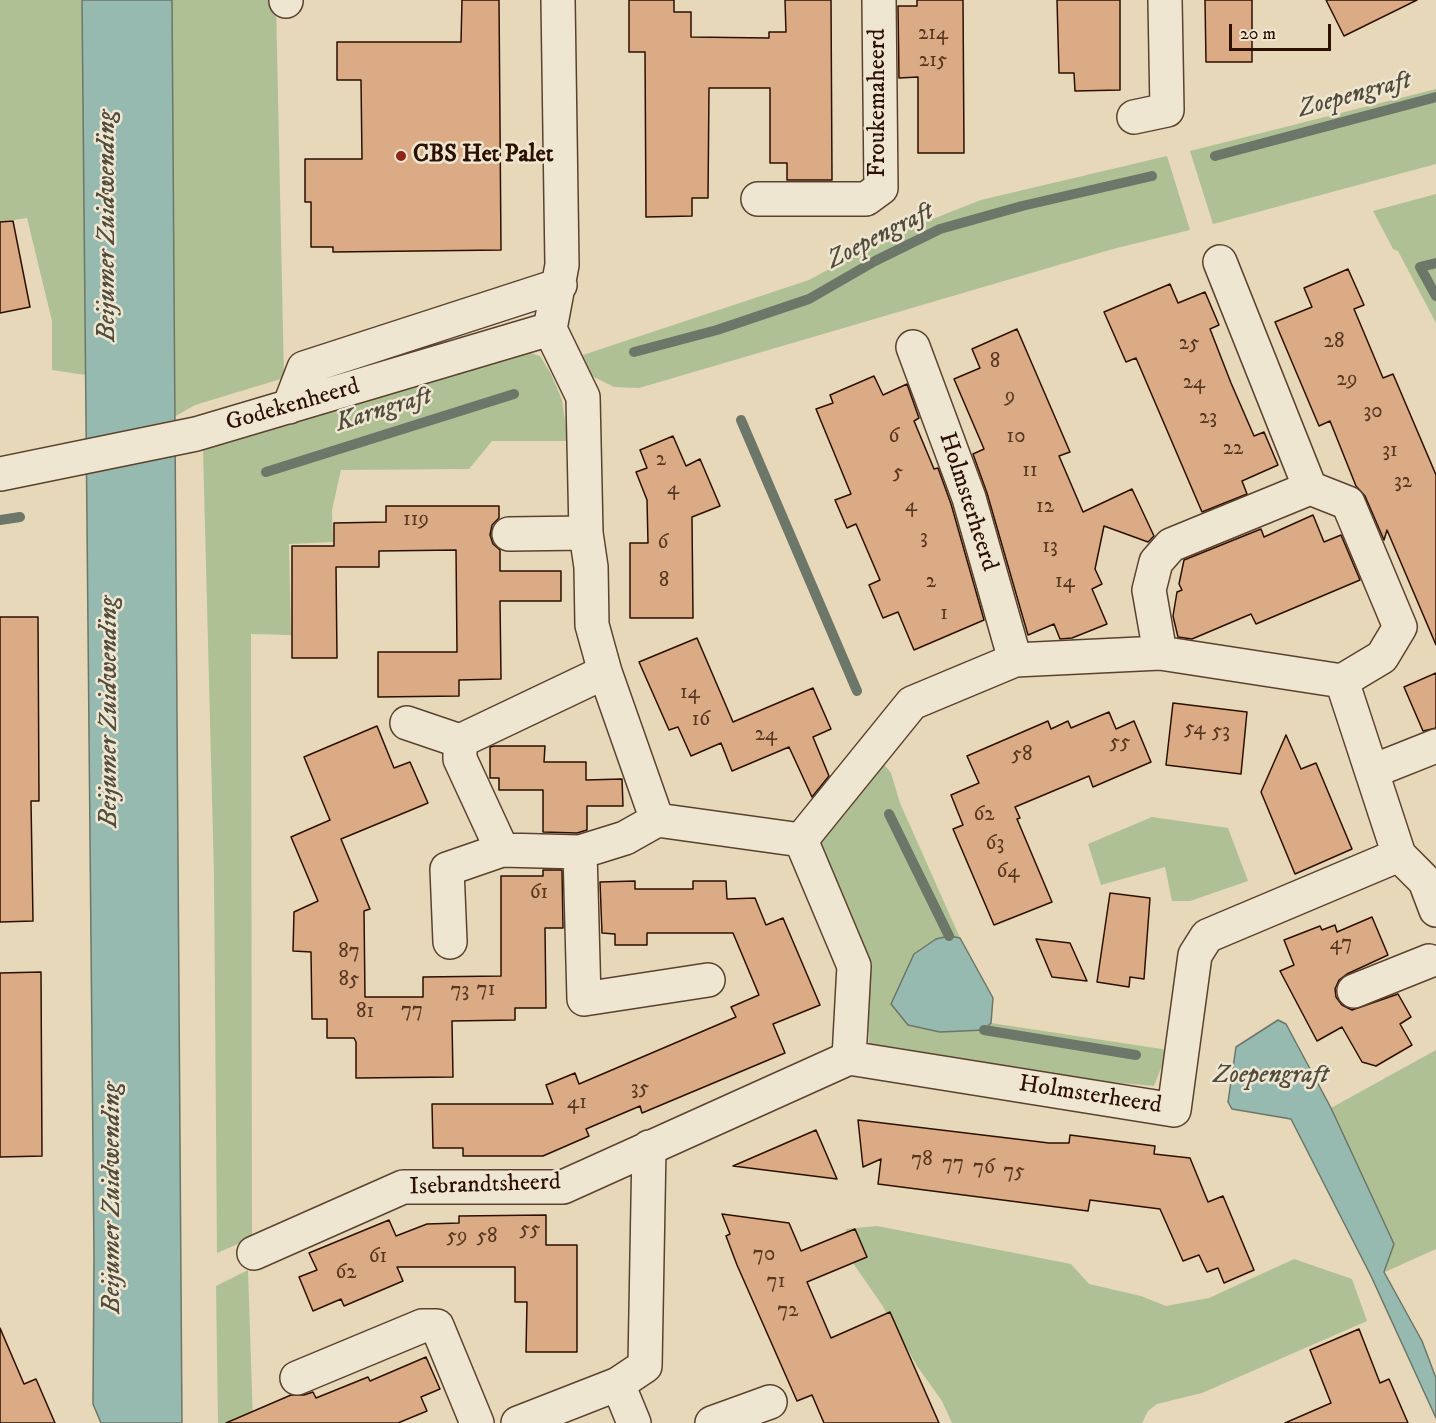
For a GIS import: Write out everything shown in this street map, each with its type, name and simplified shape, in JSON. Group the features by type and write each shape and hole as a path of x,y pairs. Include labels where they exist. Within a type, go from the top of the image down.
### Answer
{"street":[{"path":"558,0 562,265 550,328 583,397 586,533 591,567 592,625 605,672 657,820"},
{"name":"Froukemaheerd","path":"758,199 867,199 881,188 879,0"},
{"path":"1134,117 1167,110 1165,0"},
{"path":"1220,262 1310,488"},
{"path":"289,407 304,368 560,285"},
{"name":"Godekenheerd","path":"0,474 196,434 550,328"},
{"name":"Holmsterheerd","path":"913,347 969,498 1015,660"},
{"path":"801,840 912,703 1015,660 1160,653 1342,681 1382,657 1400,627 1348,503 1310,488 1171,545 1156,562 1149,590 1160,653"},
{"path":"509,534 586,533"},
{"path":"407,723 460,741 605,672"},
{"path":"1342,681 1399,855 1425,881 1436,910"},
{"path":"460,741 460,759 502,850"},
{"path":"1373,771 1436,746"},
{"path":"450,942 447,869 502,850 580,852 625,838 657,820 801,840"},
{"path":"801,840 854,966 849,1058"},
{"path":"580,852 584,999 708,980"},
{"name":"Holmsterheerd","path":"849,1058 1174,1110 1195,955 1207,936 1399,855"},
{"path":"1354,991 1434,964"},
{"name":"Isebrandtsheerd","path":"254,1253 403,1188 563,1187 849,1058"},
{"path":"518,1423 618,1384 645,1366 649,1147"},
{"path":"297,1378 422,1326 437,1326 477,1423"},
{"path":"618,1384 634,1423"},
{"path":"712,1423 770,1402"}],"green space":[{"path":"0,0 82,0 86,375 52,370 52,321 27,218 0,222"},
{"path":"172,0 268,0 268,3 276,3 284,378 195,405 174,417"},
{"path":"1436,89 1436,164 1213,224 1190,151"},
{"path":"1167,156 1190,230 1113,249 639,388 614,387 592,376 583,355 809,280 892,235 981,200"},
{"path":"1436,194 1436,323 1398,251 1393,249 1373,211"},
{"path":"517,349 540,356 551,374 562,400 568,441 492,441 469,469 341,470 332,510 333,542 289,544 291,635 251,634 252,1238 217,1253 214,875 203,449 378,396"},
{"path":"880,760 891,773 900,803 960,938 949,936 984,1030 991,1023 1168,1050 1154,1086 1056,1077 869,1050 868,980 819,846"},
{"path":"1152,817 1228,828 1248,881 1190,901 1172,901 1165,867 1101,885 1088,844"},
{"path":"1436,1050 1436,1249 1385,1272 1394,1244 1331,1108"},
{"path":"877,1226 1071,1264 1089,1284 1141,1296 1166,1306 1209,1298 1294,1259 1352,1279 1367,1321 1202,1393 1157,1404 1148,1411 1142,1423 952,1423 942,1401 917,1366 882,1305 844,1250 846,1229"},
{"path":"248,1270 253,1423 218,1423 216,1286"}],"water":[{"name":"Beijumer Zuidwending","path":"82,0 172,0 182,1423 101,1423 93,1404 94,1255"},
{"path":"949,936 960,938 993,998 991,1023 984,1030 940,1032 908,1025 891,1004 914,954 936,939"},
{"name":"Zoepengraft","path":"1278,1020 1286,1024 1331,1108 1394,1244 1384,1272 1422,1341 1436,1378 1436,1418 1371,1276 1291,1119 1232,1109 1228,1102 1236,1047"}],"building":[{"path":"462,0 499,0 501,250 333,252 333,247 311,247 311,202 305,202 305,159 362,159 361,80 337,80 337,42 461,42"},
{"path":"629,0 674,0 674,12 691,12 691,37 769,38 769,32 786,32 785,0 831,0 832,180 787,180 787,163 770,163 770,88 709,88 708,198 692,198 692,216 646,217 645,52 629,52"},
{"path":"917,0 963,0 964,153 918,153 918,77 899,78 898,6 917,6"},
{"path":"1057,0 1120,0 1120,90 1075,91 1074,73 1059,73"},
{"path":"1205,0 1252,0 1252,62 1206,62"},
{"path":"1326,0 1417,0 1344,36"},
{"path":"13,221 30,307 0,313 0,222"},
{"path":"1348,269 1364,305 1354,309 1383,378 1393,374 1436,475 1436,645 1387,530 1384,540 1365,496 1356,486 1330,421 1319,426 1275,322 1312,307 1304,288"},
{"path":"1170,284 1178,303 1205,292 1219,325 1210,329 1231,383 1254,436 1264,432 1278,465 1242,481 1247,494 1202,512 1136,358 1126,362 1104,312"},
{"path":"1017,329 1070,452 1059,456 1083,512 1132,489 1154,536 1148,542 1104,526 1095,569 1102,584 1092,589 1107,624 1072,638 1060,639 1054,624 1028,635 987,493 973,454 984,449 954,379 980,368 972,349"},
{"path":"874,376 883,395 907,384 919,418 914,421 934,469 938,468 951,504 984,620 914,650 898,612 883,618 869,585 880,580 856,524 847,528 835,500 851,494 816,409 833,403 830,395"},
{"path":"673,436 686,466 700,459 720,506 692,517 693,618 630,618 630,543 648,543 647,500 636,472 647,468 640,450"},
{"path":"386,506 499,506 499,518 492,525 490,535 493,544 500,550 500,571 561,571 561,601 500,601 501,679 459,680 459,696 378,697 378,652 457,652 456,550 379,551 379,567 336,567 337,658 292,658 292,546 334,546 334,523 386,522"},
{"path":"1313,515 1324,542 1341,535 1360,580 1256,624 1251,614 1192,639 1178,637 1173,616 1177,592 1182,590 1179,584 1184,560 1261,529 1264,537"},
{"path":"0,617 38,617 39,801 31,801 33,921 0,922"},
{"path":"697,638 733,722 813,688 831,729 813,737 829,776 812,797 789,747 732,771 721,743 691,756 678,727 669,730 639,662"},
{"path":"1436,673 1436,728 1423,731 1404,687"},
{"path":"1173,703 1247,712 1241,774 1166,765"},
{"path":"1109,712 1116,729 1134,721 1151,762 1093,787 1089,776 1015,807 1020,818 1017,819 1052,902 994,925 953,829 963,825 951,795 979,783 967,756 1048,721 1051,729 1068,721 1071,728"},
{"path":"377,726 394,768 410,762 428,803 341,839 370,909 364,911 365,997 423,997 423,977 501,976 501,876 543,876 543,870 562,870 563,928 545,928 546,1008 515,1008 515,1020 452,1021 453,1077 356,1078 356,1042 354,1038 327,1038 327,1019 312,1019 311,952 293,951 294,912 318,901 291,837 330,820 304,757"},
{"path":"1286,735 1301,769 1316,763 1352,849 1295,874 1261,792"},
{"path":"545,746 544,762 586,762 586,780 622,779 623,806 587,806 587,830 577,833 543,832 543,790 499,790 499,778 490,778 490,747"},
{"path":"635,881 635,889 693,889 693,881 726,881 727,899 755,898 766,925 783,918 820,1005 773,1024 785,1053 642,1113 640,1106 586,1129 589,1136 543,1156 463,1156 463,1148 433,1148 432,1104 553,1104 546,1085 575,1073 579,1084 736,1017 731,1007 759,995 733,933 647,933 647,945 615,945 615,934 602,933 600,882"},
{"path":"1110,893 1150,898 1144,979 1130,977 1129,987 1097,982"},
{"path":"1372,917 1388,955 1347,974 1339,980 1335,989 1336,997 1342,1005 1352,1010 1398,994 1411,1017 1400,1024 1412,1045 1376,1066 1362,1062 1342,1027 1317,1041 1280,971 1294,965 1284,940 1320,926 1322,930 1335,925 1337,932"},
{"path":"1036,939 1070,943 1087,981 1052,977"},
{"path":"41,972 42,1156 0,1157 0,973"},
{"path":"858,1120 1049,1143 1069,1143 1070,1135 1155,1146 1154,1154 1190,1158 1208,1202 1223,1196 1254,1270 1224,1283 1218,1268 1207,1272 1199,1255 1183,1261 1160,1209 1090,1200 1088,1211 878,1184 881,1159 863,1167"},
{"path":"816,1130 837,1179 733,1166"},
{"path":"722,1214 789,1223 801,1251 855,1229 867,1257 807,1282 831,1338 890,1312 939,1423 824,1423 812,1395 797,1401 737,1265 726,1236 730,1234"},
{"path":"546,1215 546,1245 577,1245 577,1352 526,1352 527,1302 515,1302 515,1267 397,1267 403,1281 344,1306 341,1299 313,1311 299,1277 317,1270 309,1253 389,1220 396,1236 427,1224 459,1223 459,1216"},
{"path":"0,1328 24,1384 36,1379 55,1423 0,1423"},
{"path":"1359,1329 1380,1383 1389,1379 1408,1423 1285,1423 1331,1403 1310,1350"},
{"path":"426,1357 440,1389 421,1397 427,1411 398,1423 226,1423 291,1395 313,1392 316,1398 368,1377 370,1381"}],"waterway":[{"name":"Zoepengraft","path":"1215,156 1436,97"},
{"name":"Zoepengraft","path":"634,352 717,330 809,299 875,261 940,229 1022,206 1152,176"},
{"path":"1436,263 1420,267 1436,296"},
{"name":"Karngraft","path":"266,472 514,394"},
{"name":"Zoepengraft","path":"741,420 857,691"},
{"path":"0,520 20,517"},
{"path":"889,814 949,936"},
{"name":"Zoepengraft","path":"984,1030 1136,1055"}],"place":[{"name":"CBS Het Palet","path":"401,156"}]}
